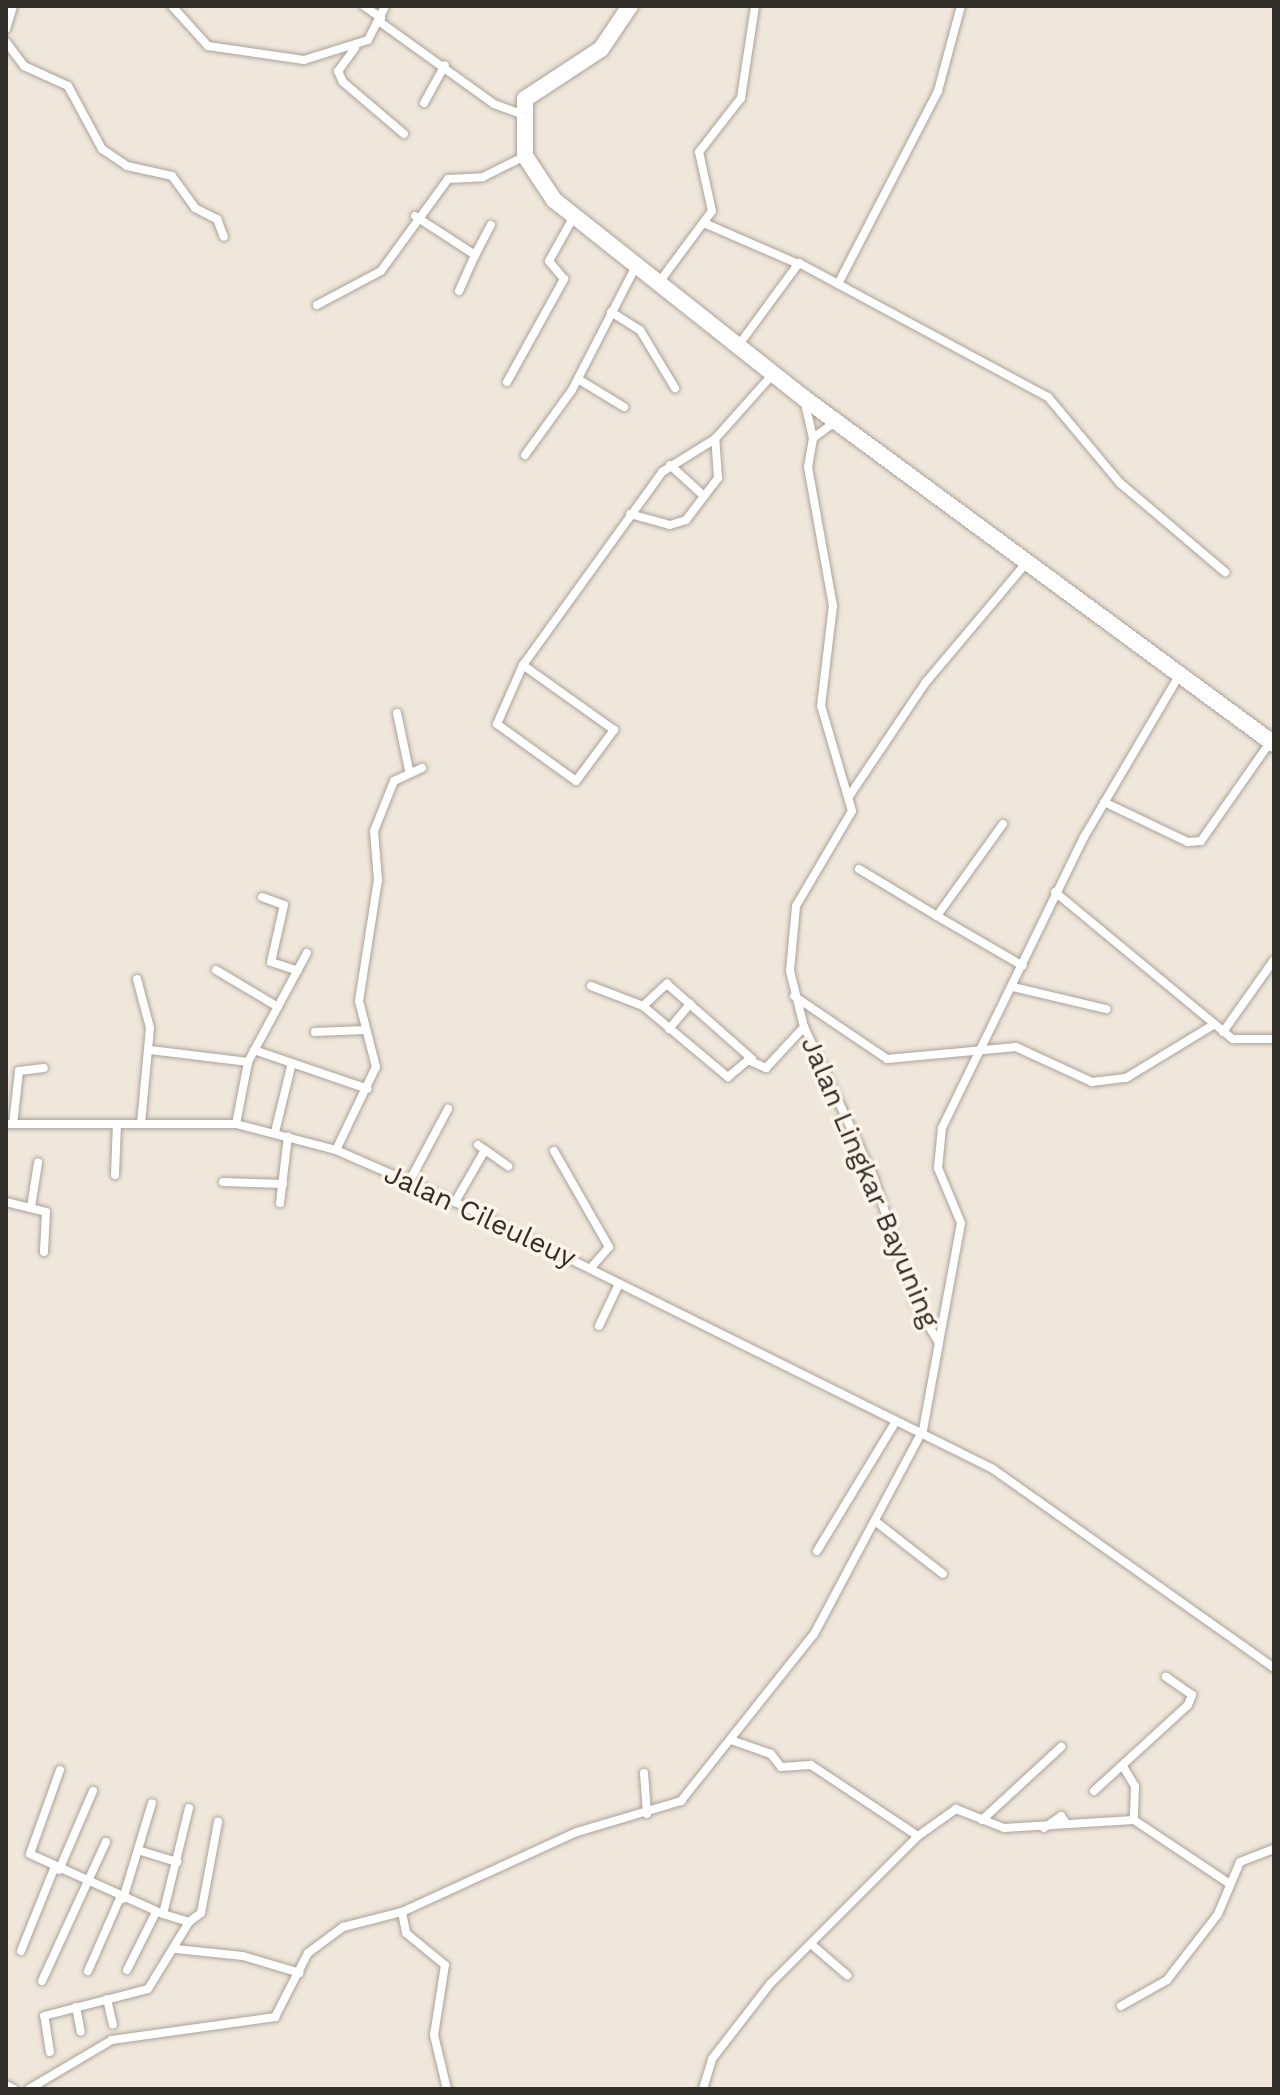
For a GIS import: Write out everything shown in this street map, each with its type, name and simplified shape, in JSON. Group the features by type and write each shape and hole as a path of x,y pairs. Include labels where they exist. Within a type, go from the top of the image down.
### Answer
{"highway":[{"path":"630,6 601,49 531,91 521,114 525,156 573,218 804,398 1272,742"}],"street":[{"path":"6,29 13,6"},
{"path":"172,6 215,48 275,50 304,60 355,48"},
{"path":"364,6 494,104 521,114"},
{"path":"385,6 380,20 338,71 343,82 404,134"},
{"path":"657,285 704,223 712,205 699,152 741,98 755,6"},
{"path":"838,284 938,91 961,6"},
{"path":"6,42 24,66 68,86 102,149 133,168 172,176 195,208 217,219 224,237"},
{"path":"424,103 445,65"},
{"path":"317,305 381,271 415,216 448,179 483,177 525,156"},
{"path":"415,216 475,255"},
{"path":"507,382 564,279 549,261 573,218"},
{"path":"704,223 838,284 1060,405 1120,483 1225,572"},
{"path":"459,291 491,225"},
{"path":"738,346 796,263"},
{"path":"525,455 578,379 635,268"},
{"path":"611,312 640,330 675,388"},
{"path":"523,665 614,730 576,781 498,726 523,665 630,514 670,465 715,439 773,373"},
{"path":"578,379 624,407"},
{"name":"Jalan Lingkar Bayuning","path":"29,2089 112,2040 275,2017 308,1953 343,1927 402,1912 577,1832 651,1813 681,1801 814,1634 923,1430 939,1343 916,1305 873,1176 804,1027 794,995 796,906 843,834 850,795 821,706 833,606 808,467 813,438 804,398"},
{"path":"813,438 836,421"},
{"path":"630,514 678,524 704,496 720,472 715,439"},
{"path":"670,465 704,496"},
{"path":"850,795 918,692 1027,562"},
{"path":"939,1343 961,1223 937,1150 1055,892 1180,673"},
{"path":"397,713 409,770"},
{"path":"1104,802 1188,842 1201,841 1272,742"},
{"path":"336,1150 368,1089 376,1061 359,1001 378,880 373,839 389,789 409,770 422,768"},
{"path":"937,916 1003,824"},
{"path":"859,869 1023,966"},
{"path":"1055,892 1223,1032 1252,1042 1274,1039"},
{"path":"262,897 284,905 271,962 298,971"},
{"path":"236,1124 248,1062 307,953"},
{"path":"1223,1032 1274,960"},
{"path":"216,970 278,1007"},
{"path":"137,979 149,1006 150,1050 141,1124"},
{"path":"643,1006 664,984 766,1068 804,1027"},
{"path":"591,986 643,1006 723,1076 733,1076 752,1059"},
{"path":"1013,987 1106,1009"},
{"path":"794,995 887,1059 1024,1049 1092,1082 1136,1073 1213,1025"},
{"path":"669,1029 690,1004"},
{"path":"315,1032 366,1030"},
{"path":"150,1050 248,1062"},
{"path":"254,1050 368,1089"},
{"path":"275,1132 292,1063"},
{"path":"10,1124 19,1071 44,1068"},
{"path":"409,1182 448,1109"},
{"name":"Jalan Cileuleuy","path":"10,1124 236,1124 336,1150 455,1202 591,1268 618,1286 896,1421 923,1430 1061,1511 1274,1668"},
{"path":"115,1175 117,1124"},
{"path":"280,1203 288,1136"},
{"path":"455,1202 482,1148 508,1166"},
{"path":"554,1151 609,1247 591,1268"},
{"path":"31,1207 38,1163"},
{"path":"223,1182 283,1184"},
{"path":"6,1202 46,1212 44,1252"},
{"path":"599,1326 618,1286"},
{"path":"817,1551 896,1421"},
{"path":"875,1521 943,1574"},
{"path":"1094,1791 1124,1768 1192,1700 1166,1677"},
{"path":"731,1740 771,1754 781,1767 811,1765 918,1836"},
{"path":"982,1820 1061,1747"},
{"path":"1124,1768 1135,1786 1134,1820"},
{"path":"60,1770 28,1851 56,1870 121,1898 189,1922"},
{"path":"644,1773 651,1813"},
{"path":"21,1951 93,1791"},
{"path":"88,1971 141,1851 152,1803"},
{"path":"127,1970 160,1913 177,1862 189,1808"},
{"path":"703,2089 712,2059 811,1944 918,1836 956,1809 982,1820 1043,1828 1134,1820 1230,1884"},
{"path":"1043,1828 1061,1816 1066,1823"},
{"path":"50,2052 44,2016 155,1985 189,1922 201,1913 218,1822"},
{"path":"42,1981 106,1842"},
{"path":"1121,2006 1167,1980 1218,1914 1230,1884 1247,1856 1274,1849"},
{"path":"141,1851 177,1862"},
{"path":"402,1912 406,1933 445,1965 434,2035 447,2089"},
{"path":"811,1944 847,1975"},
{"path":"176,1949 243,1956 300,1973"},
{"path":"107,1999 113,2024"},
{"path":"76,2007 81,2032"},
{"path":"6,2085 14,2089"}]}
